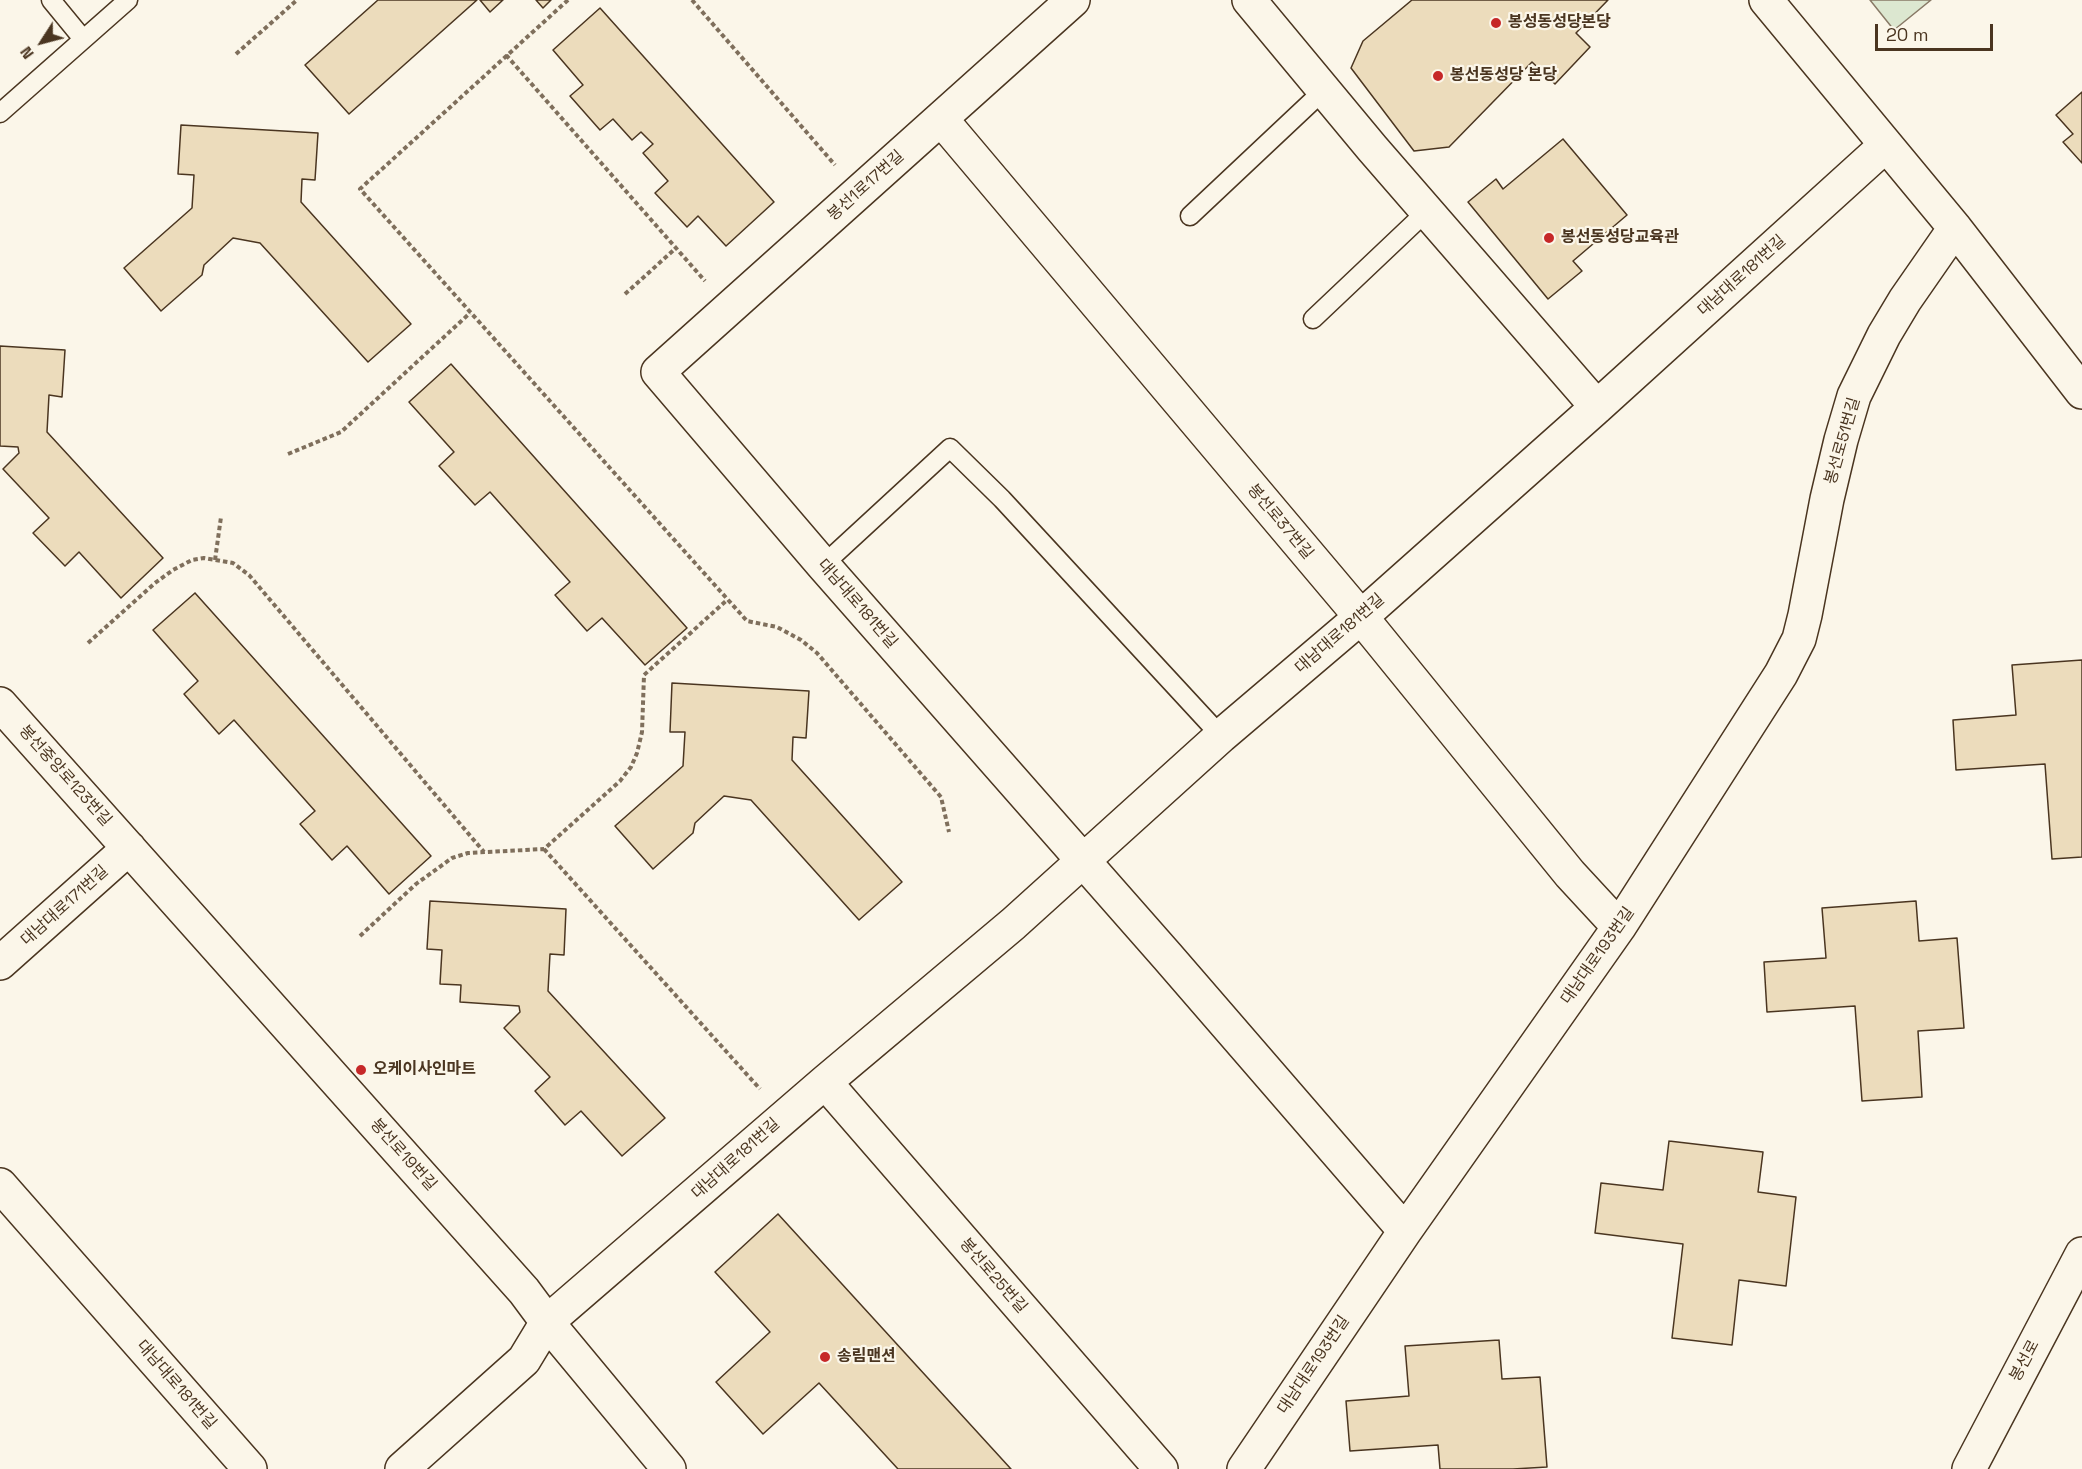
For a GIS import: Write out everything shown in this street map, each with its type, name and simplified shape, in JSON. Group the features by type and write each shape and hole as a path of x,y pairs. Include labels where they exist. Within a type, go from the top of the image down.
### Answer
{"street":[{"name":"봉선1로17번길","path":"658,372 1073,0"},
{"path":"1248,0 1372,148 1597,407"},
{"path":"1766,0 1955,228 2082,392"},
{"name":"봉선로37번길","path":"941,119 1360,617 1570,874 1619,927"},
{"name":"대남대로181번길","path":"402,1469 524,1360 547,1322 700,1192 785,1116 1013,924 1221,736 1360,617 1597,407 1887,145"},
{"name":"봉선로51번길","path":"1781,674 1799,639 1827,499 1854,396 1900,308 1955,228"},
{"name":"대남대로181번길","path":"658,372 1082,861"},
{"name":"대남대로193번길","path":"1244,1469 1405,1231 1619,927 1781,674"},
{"name":"봉선중앙로123번길","path":"0,704 129,848"},
{"name":"대남대로171번길","path":"0,963 129,848"},
{"name":"봉선로19번길","path":"129,848 524,1291 669,1469"},
{"path":"1082,861 1405,1231"},
{"name":"봉선로25번길","path":"825,1082 1161,1469"},
{"name":"대남대로181번길","path":"0,1185 250,1469"},
{"name":"봉선로","path":"1968,1469 2082,1254"}],"lane":[{"path":"51,0 83,39"},
{"path":"0,113 128,0"},
{"path":"1190,216 1324,90"},
{"path":"1312,319 1427,211"},
{"path":"823,565 950,448 1002,499 1221,736"}],"path":[{"path":"236,54 297,0"},
{"path":"568,0 360,189 747,621 777,627 801,640 817,653 940,797 949,832"},
{"path":"692,0 859,192"},
{"path":"507,56 730,308"},
{"path":"625,294 676,248"},
{"path":"288,454 341,432 470,313"},
{"path":"215,560 221,517"},
{"path":"88,643 155,583 173,570 192,560 204,558 233,563 249,575 484,852"},
{"path":"360,936 416,884 452,858 468,853 544,849 620,781 638,753 642,732 644,675 727,600"},
{"path":"544,849 785,1116"}],"green space":[{"path":"1870,0 1931,0 1894,30"}],"building":[{"path":"378,0 477,0 349,114 305,65"},
{"path":"480,0 503,0 490,12"},
{"path":"536,0 551,0 543,8"},
{"name":"봉선동성당 본당","path":"1412,0 1608,0 1576,33 1590,47 1555,84 1532,62 1449,147 1414,151 1351,68 1363,41"},
{"path":"600,8 774,202 726,246 698,216 687,227 655,193 668,181 643,153 653,144 641,132 632,140 613,119 600,130 570,96 583,85 553,50"},
{"path":"2082,92 2082,163 2063,142 2073,134 2056,115"},
{"path":"181,125 318,133 315,180 302,179 301,202 411,324 368,362 260,243 233,238 204,265 202,275 161,311 124,268 192,208 194,175 178,174"},
{"name":"봉선동성당교육관","path":"1563,139 1627,215 1573,261 1582,271 1548,299 1468,202 1496,179 1503,189"},
{"path":"0,346 65,350 62,397 49,395 47,432 163,558 121,598 79,552 65,566 33,533 49,518 3,469 19,453 18,447 0,446"},
{"path":"451,364 687,628 645,665 602,618 587,631 555,595 570,582 490,492 475,505 439,466 454,452 409,402"},
{"path":"195,593 431,856 389,894 347,846 332,860 300,824 315,811 234,720 219,734 184,694 198,681 153,630"},
{"path":"2082,660 2082,857 2052,859 2045,764 1956,770 1953,720 2016,715 2012,665"},
{"path":"672,683 809,691 806,738 793,737 792,760 902,882 859,920 751,800 724,796 695,823 693,833 653,869 615,826 683,766 685,732 670,732"},
{"path":"430,901 566,909 564,955 550,954 548,991 665,1118 622,1156 581,1111 565,1125 535,1091 550,1077 504,1028 520,1012 519,1006 460,1002 461,985 440,984 442,950 427,949"},
{"path":"1916,901 1919,941 1957,938 1964,1028 1918,1031 1922,1097 1862,1101 1855,1006 1767,1012 1764,962 1826,958 1822,908"},
{"path":"1669,1141 1763,1152 1758,1192 1796,1197 1786,1286 1739,1280 1732,1345 1672,1338 1683,1244 1595,1233 1601,1183 1663,1190"},
{"name":"송림맨션","path":"778,1214 1011,1469 898,1469 819,1383 763,1434 716,1382 770,1332 715,1272"},
{"path":"1499,1340 1502,1379 1540,1377 1547,1467 1440,1469 1438,1445 1350,1451 1346,1401 1409,1396 1405,1346"}],"place":[{"name":"봉성동성당본당","path":"1496,23"},
{"name":"봉선동성당 본당","path":"1438,76"},
{"name":"봉선동성당교육관","path":"1549,238"},
{"name":"오케이사인마트","path":"361,1070"},
{"name":"송림맨션","path":"825,1357"}]}
